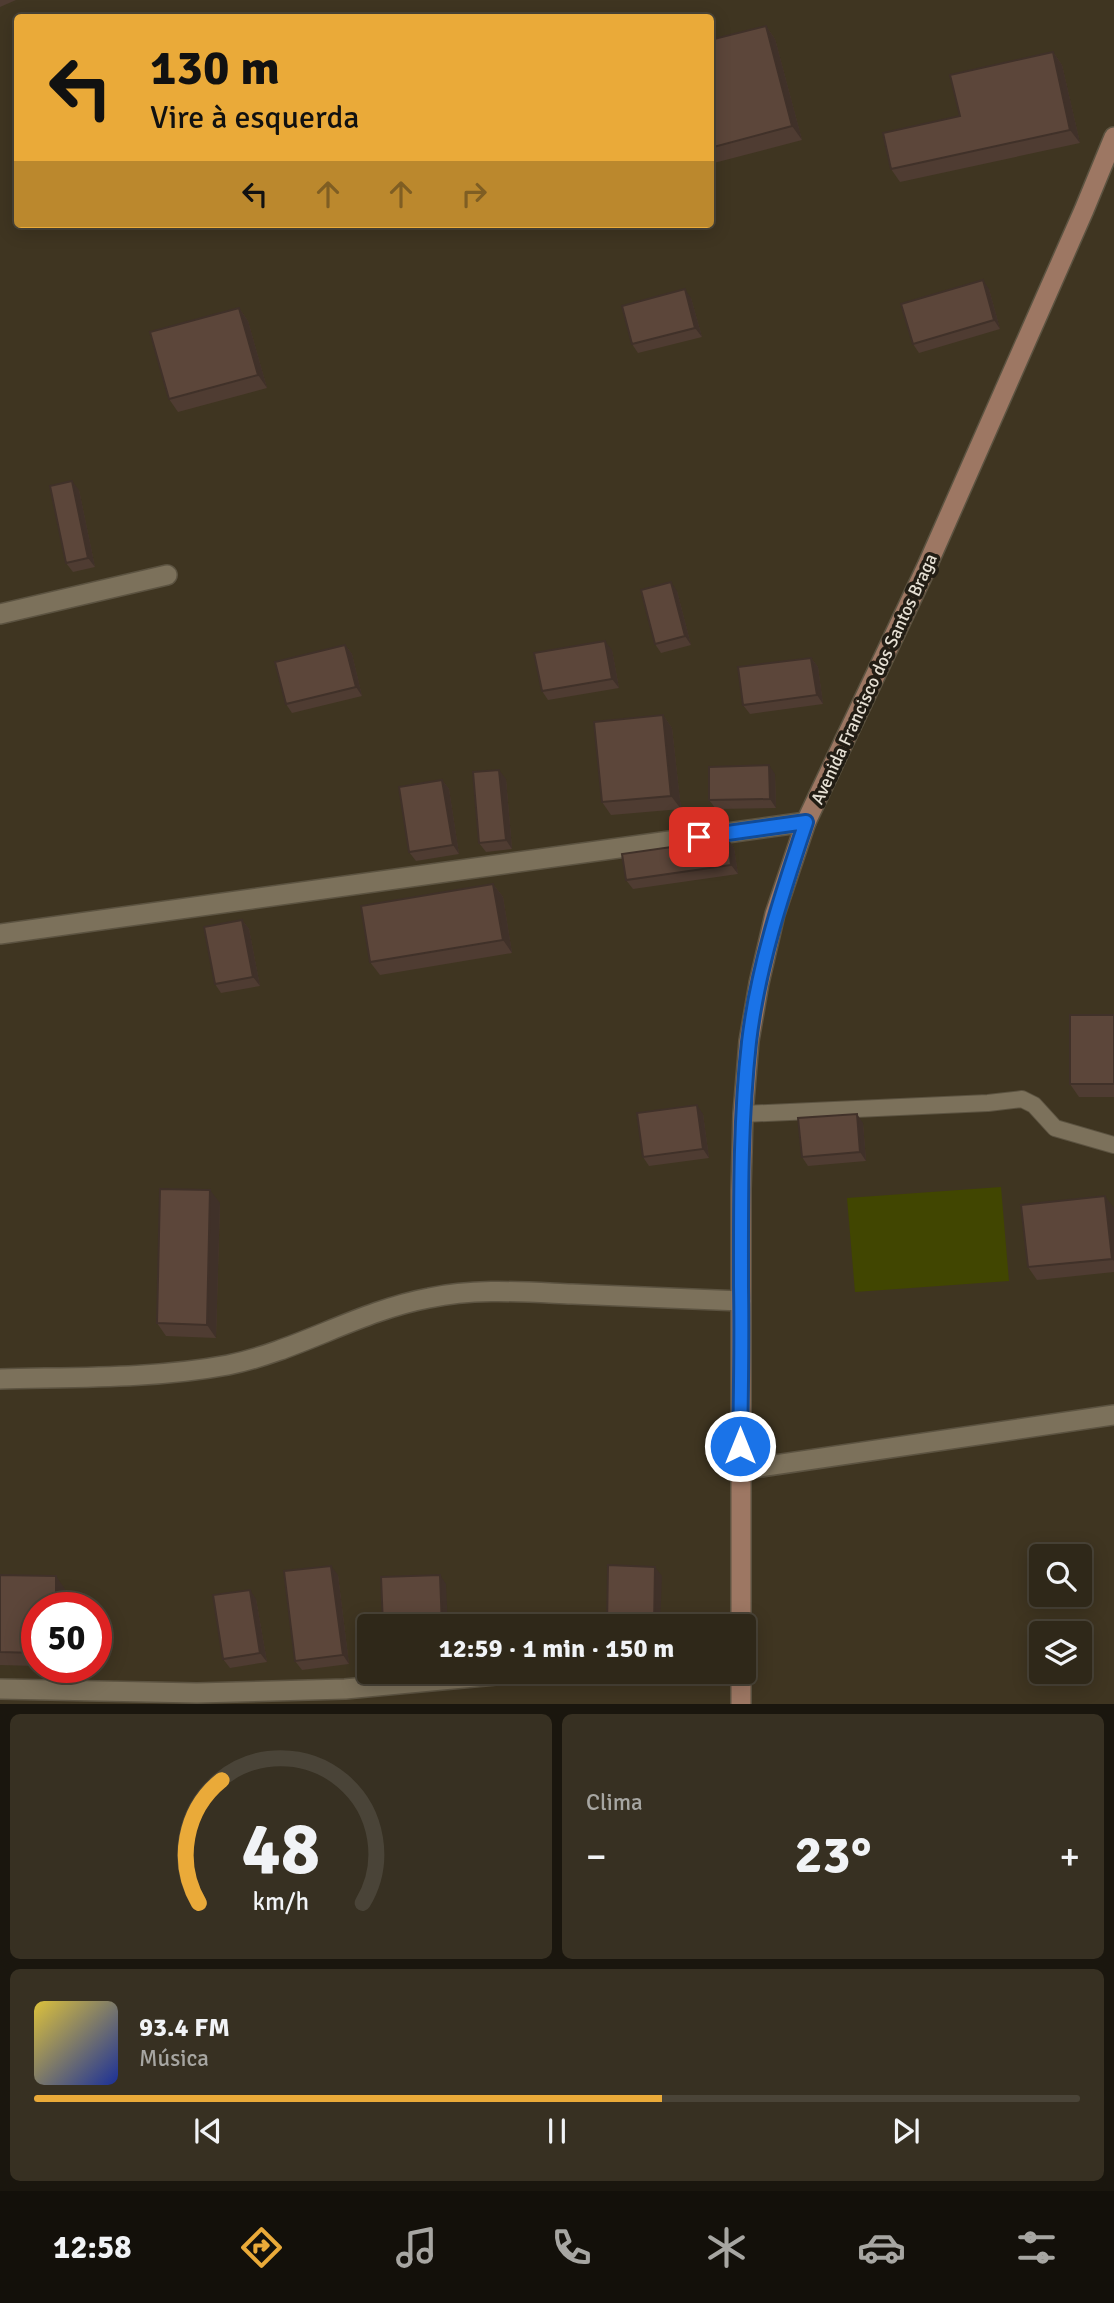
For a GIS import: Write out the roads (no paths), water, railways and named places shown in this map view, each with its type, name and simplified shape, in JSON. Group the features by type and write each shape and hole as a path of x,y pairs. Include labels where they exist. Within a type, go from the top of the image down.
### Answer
{"main road":[{"name":"Avenida Francisco dos Santos Braga","path":"741,1614 743,1114 749,1041 775,915 806,822 927,566 1114,137"},
{"path":"741,1684 741,1704"}],"street":[{"path":"0,614 167,575"},
{"path":"0,934 806,822"},
{"path":"0,1379 165,1373 228,1364 277,1351 381,1312 428,1298 475,1292 741,1301"},
{"path":"740,1470 1114,1415"},
{"path":"0,1689 197,1693 345,1689 399,1684"}],"lane":[{"path":"743,1114 988,1103 1022,1099 1034,1105 1055,1128 1114,1145"}]}
